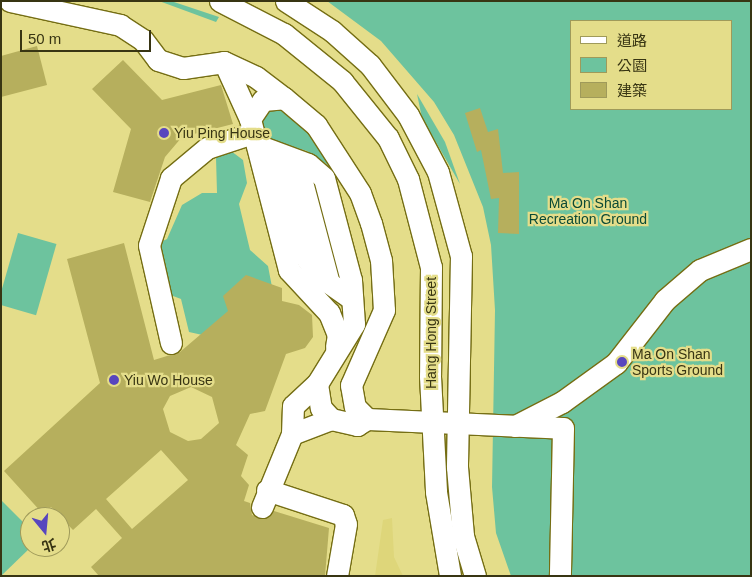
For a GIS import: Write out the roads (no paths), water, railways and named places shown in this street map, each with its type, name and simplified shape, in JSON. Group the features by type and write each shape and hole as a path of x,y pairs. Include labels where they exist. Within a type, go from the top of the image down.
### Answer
{"street":[{"path":"10,1 120,25 143,40 158,60 183,68 224,62 256,77 316,125 344,168 371,223 381,260 384,310 351,385 355,407 367,419"},
{"name":"Hang Hong Street","path":"220,1 284,34 325,65 360,100 399,159 418,207 431,267 438,516 450,576"},
{"name":"Hang Hong Street","path":"286,1 332,31 370,64 408,115 438,172 460,256 458,426 463,536 475,576"},
{"path":"224,62 253,132 289,270 329,313 338,335 336,347"},
{"path":"253,132 263,100 284,98"},
{"path":"253,132 288,159 316,169 324,178 352,299 354,324 336,347 317,384 293,406 292,434 264,499 343,515 346,524 337,576"},
{"path":"171,343 149,245 171,178 207,148 253,132"},
{"path":"288,159 329,283 352,299"},
{"path":"512,427 569,398 616,363 665,300 700,270 751,249"},
{"path":"317,384 321,408 331,418 357,425 367,419 434,425 563,428 560,576"},
{"path":"292,434 331,418"}],"place":[{"name":"Yiu Ping House","path":"164,133"},
{"name":"Ma On Shan Sports Ground","path":"622,362"},
{"name":"Yiu Wo House","path":"114,380"}],"park label":[{"name":"Ma On Shan Recreation Ground","path":"588,212"}]}
